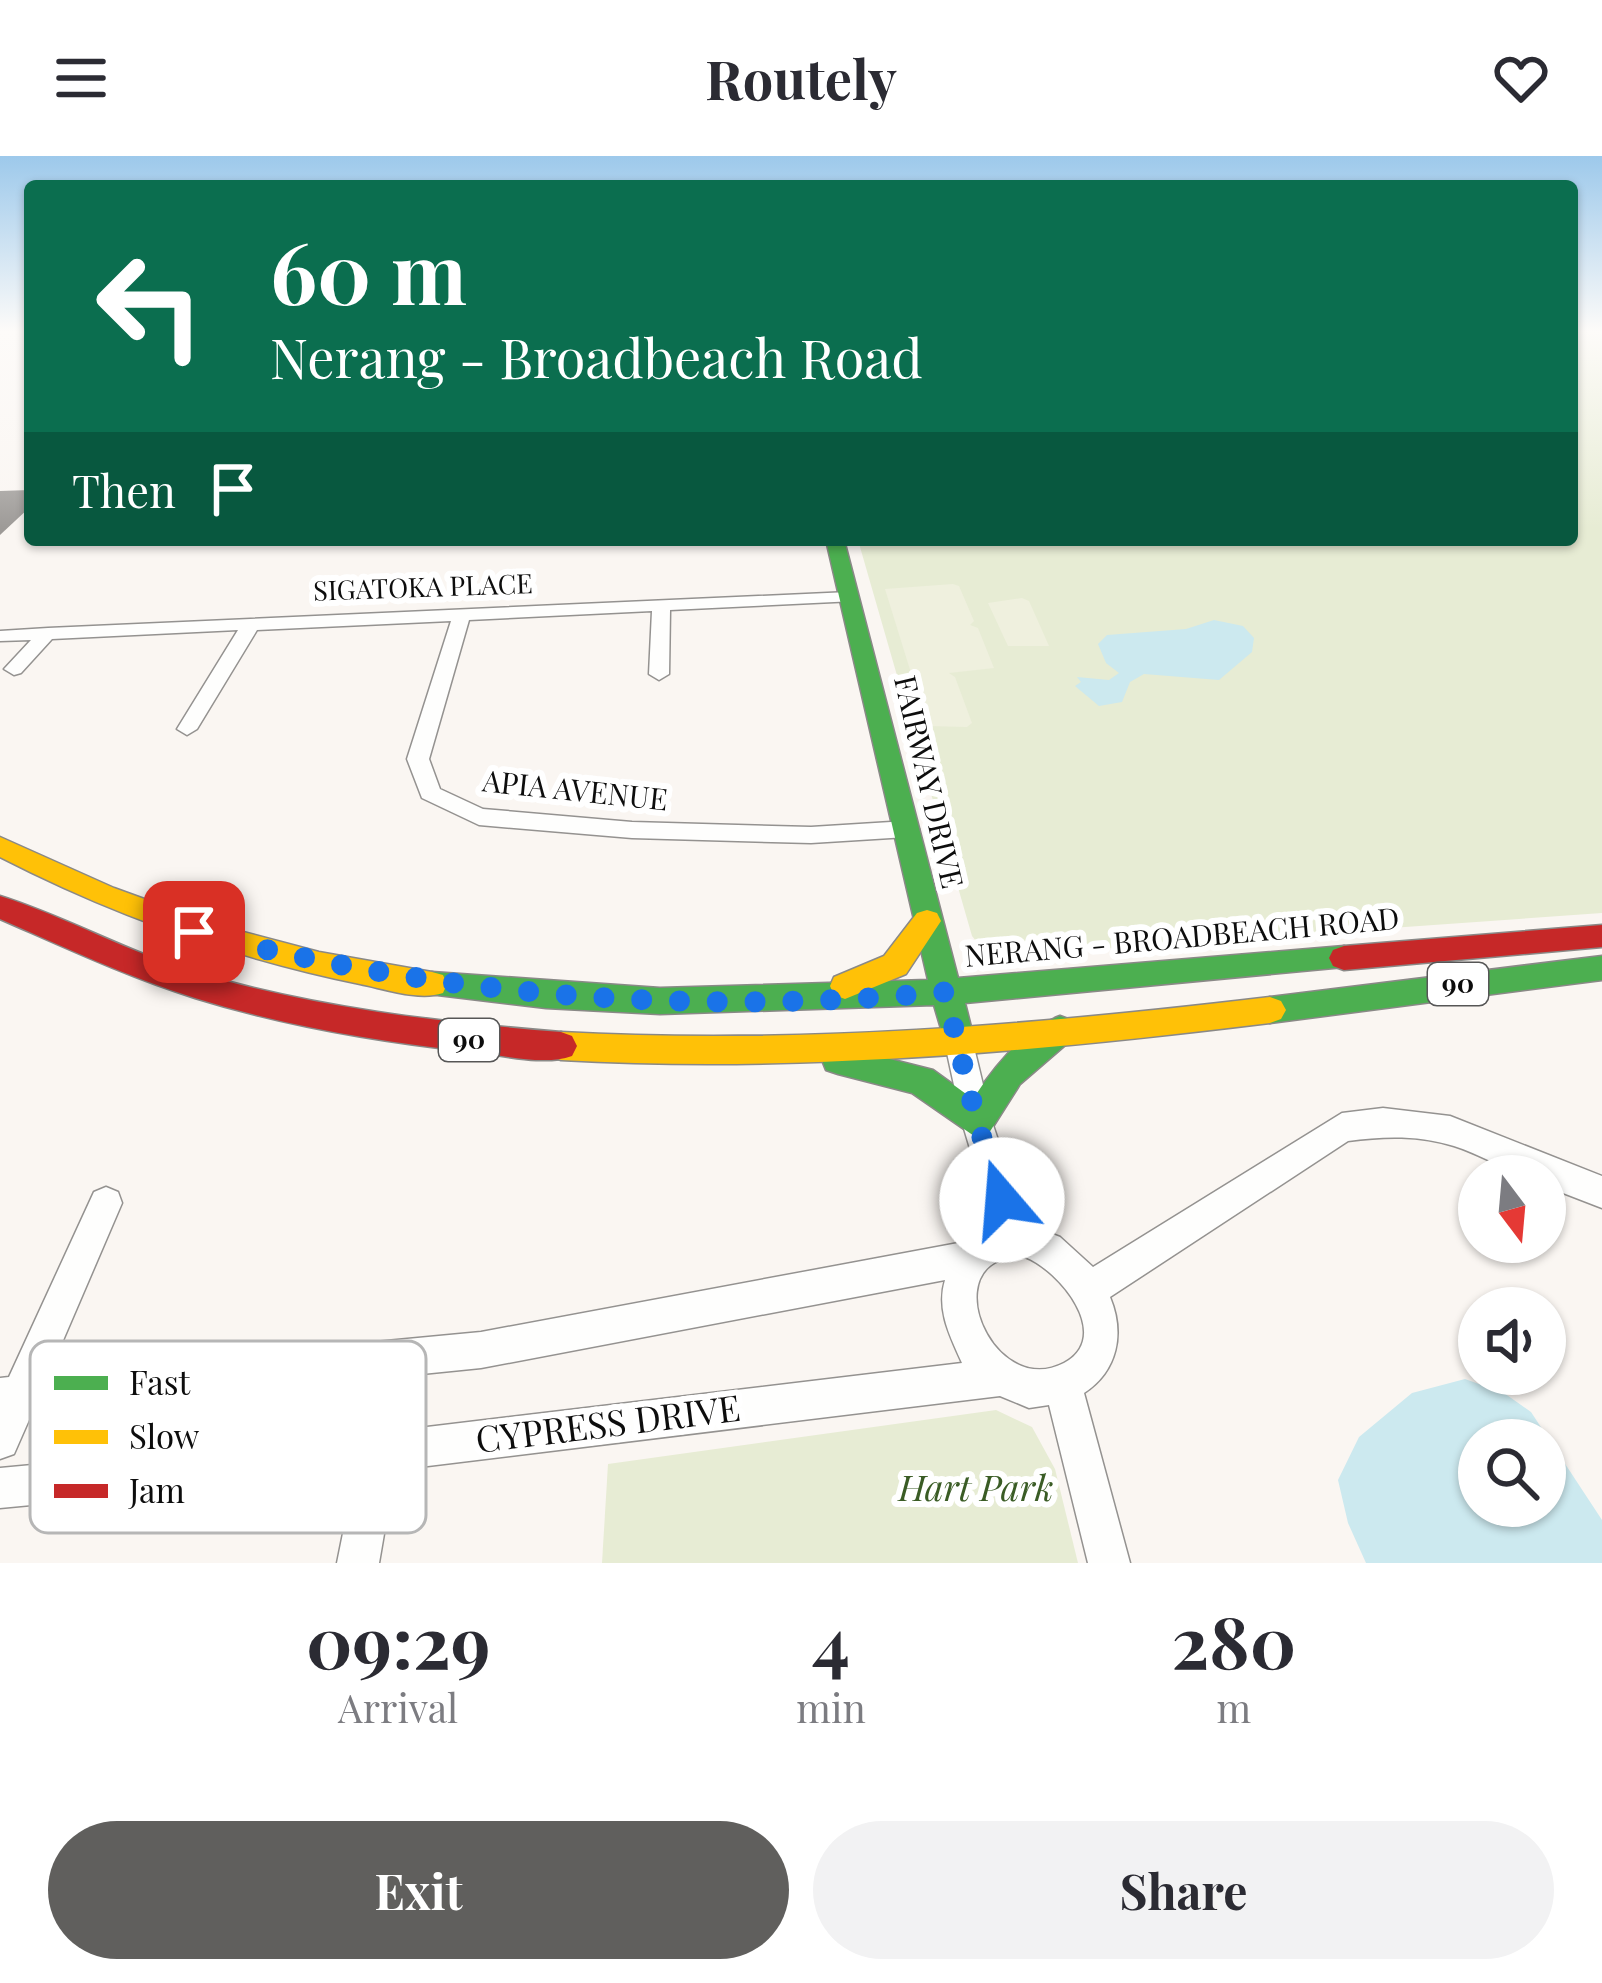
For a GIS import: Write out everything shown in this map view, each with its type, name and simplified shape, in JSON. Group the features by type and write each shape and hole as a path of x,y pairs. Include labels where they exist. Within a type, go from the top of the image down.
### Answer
{"main road":[{"name":"FAIRWAY DRIVE","path":"837,546 958,1040"},
{"name":"NERANG - BROADBEACH ROAD","path":"0,846 87,892 194,932 365,973 566,997 788,1002 1602,936"},
{"name":"90","path":"0,908 157,974 287,1008 404,1031 628,1052 803,1050 958,1040 1257,1011 1602,968"},
{"path":"788,1002 887,974 901,964 928,921"},
{"path":"803,1050 921,1080 977,1122 1008,1074 1060,1030"}],"street":[{"name":"SIGATOKA PLACE","path":"0,636 849,597"},
{"path":"659,674 661,605"},
{"name":"APIA AVENUE","path":"462,614 418,759 430,793 479,818 811,835 907,829"},
{"path":"187,729 252,622"},
{"path":"14,669 48,633"},
{"path":"958,1040 977,1122 1015,1240"},
{"path":"1090,1289 1318,1138 1354,1125 1390,1122 1458,1130 1602,1192"},
{"path":"37,1341 106,1203"},
{"path":"426,1357 975,1257 993,1244 1015,1240 1058,1252 1090,1289 1100,1326 1095,1351 1082,1371 1063,1384 1039,1388 1001,1377 978,1357 959,1317 958,1289 975,1257"},
{"path":"0,1440 10,1396 30,1356"},
{"name":"CYPRESS DRIVE","path":"426,1446 1001,1377"},
{"path":"1063,1384 1109,1563"},
{"name":"CYPRESS DRIVE","path":"0,1488 30,1485"},
{"path":"358,1563 364,1533"}],"green space":[{"path":"1578,398 1602,398 1602,913 996,956 984,951 972,936 860,546 1578,546"},
{"path":"959,586 974,621 970,625 978,628 994,668 949,673 955,677 972,723 967,727 928,726 912,679 916,675 911,673 885,589"},
{"path":"1029,601 1049,646 1008,646 988,603"},
{"name":"Hart Park","path":"996,1410 1032,1427 1055,1469 1078,1563 602,1563 608,1464"}],"water":[{"path":"1214,620 1243,626 1254,638 1252,652 1219,680 1144,674 1130,682 1122,702 1099,706 1075,686 1081,682 1077,677 1109,680 1119,673 1106,663 1098,644 1107,635 1186,629"},
{"path":"1458,1381 1458,1395 1507,1395 1536,1419 1458,1419 1458,1527 1566,1527 1566,1465 1602,1520 1602,1563 1366,1563 1348,1523 1338,1480 1359,1437 1412,1393"}],"building":[{"path":"24,490 24,513 0,535 0,491"}],"traffic: fast":[{"path":"836,546 958,1039"},
{"path":"432,984 546,996 774,1000 1002,988 1344,958"},
{"path":"1270,1010 1602,968"},
{"path":"838,1060 921,1080 977,1122 1008,1074 1060,1030"}],"traffic: slow":[{"path":"0,846 104,895 210,934 319,964 432,984"},
{"path":"845,986 895,965 927,921"},
{"path":"561,1046 738,1052 916,1046 1270,1010"}],"traffic: jam":[{"path":"0,907 145,968 246,999 403,1029 561,1046"},
{"path":"1344,958 1602,936"}],"route":[{"path":"194,932 365,973 544,995 774,1002 945,992 1002,1200"}]}
